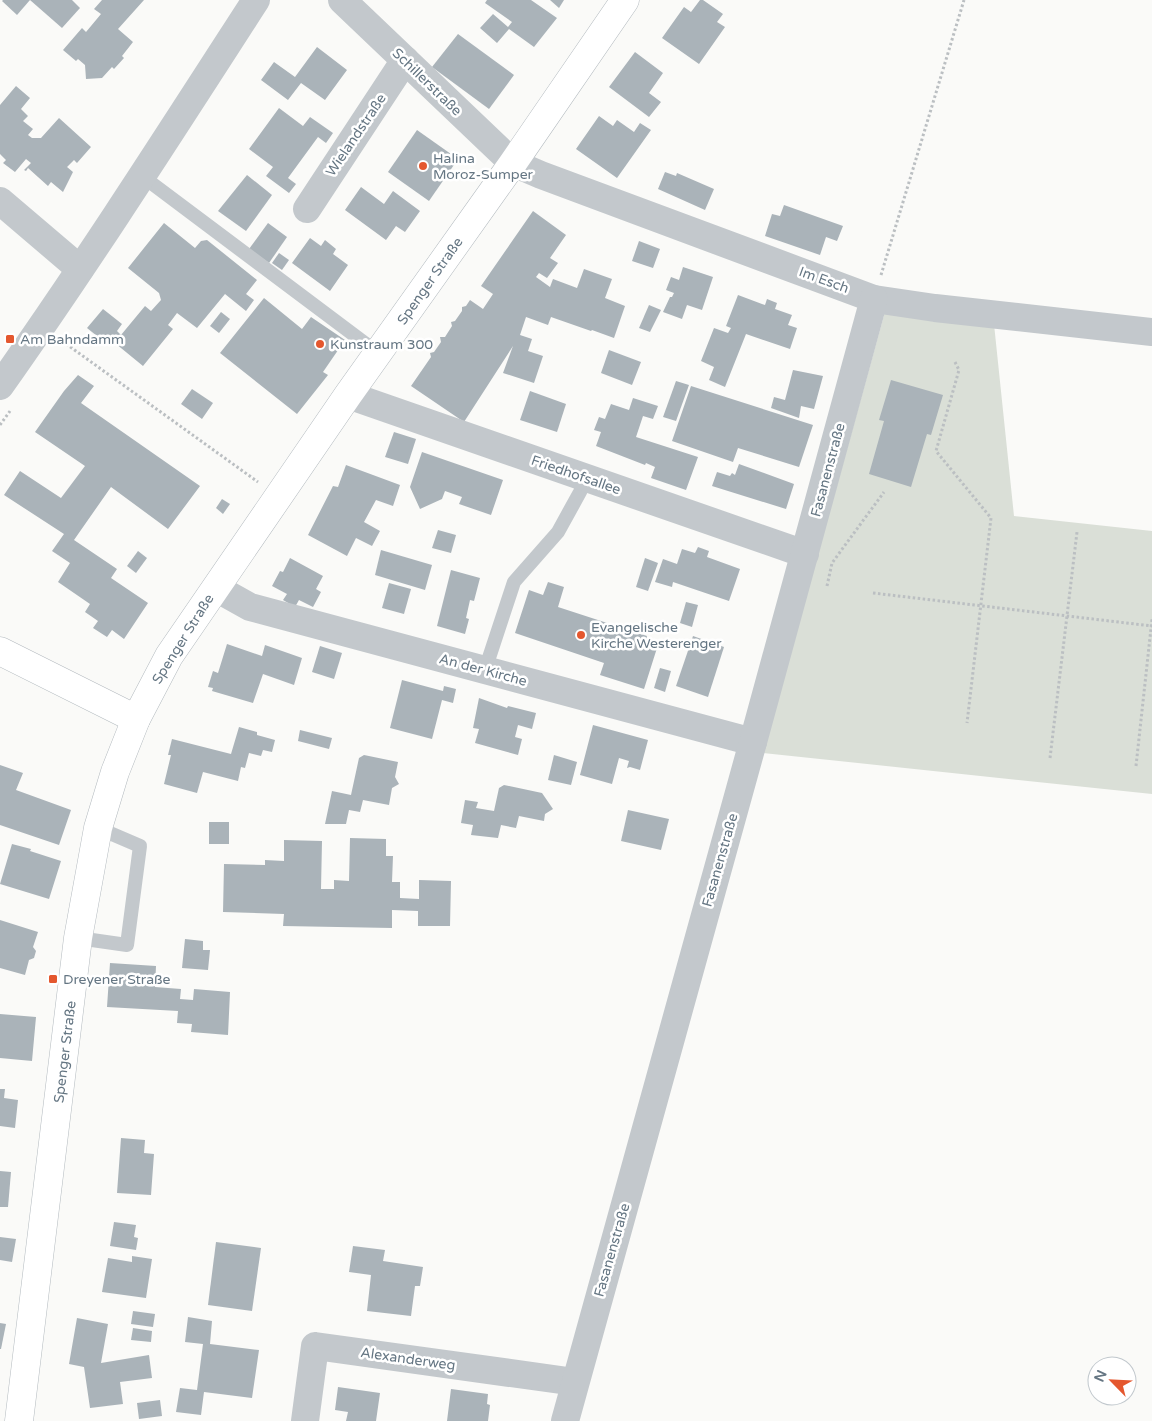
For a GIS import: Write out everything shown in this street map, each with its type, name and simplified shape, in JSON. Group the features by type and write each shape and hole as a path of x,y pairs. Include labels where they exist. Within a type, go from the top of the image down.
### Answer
{"street":[{"path":"0,386 142,176 256,0"},
{"name":"Schillerstraße","path":"342,0 513,163"},
{"name":"Spenger Straße","path":"19,1421 78,938 98,828 115,772 136,719 169,656 348,395 513,163 625,0"},
{"name":"Wielandstraße","path":"307,209 405,60"},
{"name":"Im Esch","path":"513,163 874,299 935,308 1152,332"},
{"path":"0,201 80,269"},
{"name":"Fasanenstraße","path":"565,1421 874,299"},
{"name":"Friedhofsallee","path":"348,395 805,554"},
{"name":"An der Kirche","path":"216,588 250,607 753,742"},
{"path":"0,651 136,719"},
{"name":"Alexanderweg","path":"305,1421 315,1346 575,1382"}],"lane":[{"path":"142,176 378,353"},
{"path":"485,670 514,582 558,532 586,478"},
{"path":"78,938 127,945 140,846 98,828"}],"path":[{"path":"874,299 964,0"},
{"path":"40,329 60,340 278,497"},
{"path":"955,362 959,370 936,451 991,518 967,723"},
{"path":"827,586 832,563 884,492"},
{"path":"1050,758 1077,532"},
{"path":"873,593 1152,626"},
{"path":"1136,766 1152,619"}],"shaded area":[{"path":"886,308 994,324 1014,516 1152,531 1152,794 763,753"}],"building":[{"path":"3,0 30,0 17,15"},
{"path":"30,0 72,0 80,8 62,28"},
{"path":"102,0 144,0 118,29 133,42 122,56 124,58 102,78 86,79 85,65 78,59 76,61 63,50 82,28 86,32 101,14 94,9"},
{"path":"487,0 531,0 557,18 534,47 509,29 497,43 480,28 493,14 508,27 512,22 485,3"},
{"path":"550,0 564,0 559,8"},
{"path":"700,0 703,0 723,14 717,22 725,27 699,64 662,38 684,7 691,12"},
{"path":"458,34 514,75 489,109 432,67"},
{"path":"317,47 347,70 325,100 301,83 288,100 261,80 274,62 295,77"},
{"path":"635,52 663,73 649,93 661,102 649,117 609,87"},
{"path":"16,86 30,98 21,109 28,116 23,121 33,129 28,135 32,138 41,138 59,118 91,147 77,163 74,160 67,167 73,172 63,192 51,182 48,186 28,168 26,171 24,170 31,163 26,159 15,172 3,163 6,160 0,154 0,105"},
{"path":"279,108 303,126 310,117 333,133 326,143 318,137 288,178 296,184 289,193 266,176 273,167 249,149"},
{"path":"599,116 613,126 617,120 634,132 640,123 651,130 617,178 576,149"},
{"name":"Halina Moroz-Sumper","path":"417,130 458,159 429,201 388,172"},
{"path":"665,172 676,176 677,173 714,189 705,210 658,189"},
{"path":"247,175 272,195 246,231 218,211"},
{"path":"361,187 384,204 393,191 420,211 405,232 396,226 386,240 345,210"},
{"path":"784,205 843,226 837,241 826,237 820,255 765,236 772,214 780,216"},
{"path":"533,211 566,235 550,258 558,263 547,278 539,273 536,277 550,287 553,279 577,288 584,269 612,279 605,298 625,306 614,338 551,317 548,325 526,317 520,335 532,339 528,351 543,356 534,383 503,373 513,346 464,422 411,386 431,357 430,353 434,352 441,342 440,337 445,337 452,326 451,322 455,321 462,311 462,307 466,306 470,300 483,309 493,294 481,286"},
{"path":"164,223 195,248 201,241 207,240 257,280 246,294 254,300 246,311 225,294 197,328 177,313 168,325 173,329 143,366 110,339 107,344 87,328 103,309 122,324 117,331 121,335 145,306 151,311 161,300 159,293 128,268"},
{"path":"268,223 287,237 269,263 249,249"},
{"path":"310,238 321,246 325,240 336,249 333,254 348,265 330,291 292,263"},
{"path":"639,241 660,249 653,268 632,261"},
{"path":"279,253 289,260 282,270 272,263"},
{"path":"683,267 713,277 702,310 687,305 682,319 663,312 674,293 666,290 671,277 679,280"},
{"path":"738,295 765,305 767,299 777,303 775,309 792,315 788,325 797,328 790,349 746,334 725,387 709,380 714,367 701,361 714,328 728,333 731,328 726,326"},
{"path":"264,298 302,329 311,317 345,340 323,372 328,375 297,414 220,353"},
{"path":"649,305 661,310 650,332 639,328"},
{"path":"221,312 230,319 219,333 210,326"},
{"path":"609,350 641,362 632,385 601,373"},
{"path":"793,370 823,376 814,409 801,406 799,418 771,408 774,397 785,400"},
{"path":"78,375 94,386 81,403 200,486 168,529 111,487 74,540 117,569 111,578 148,603 124,639 112,630 107,637 93,628 98,621 85,612 90,604 58,582 70,563 52,551 64,534 4,495 20,471 61,498 85,466 35,432 64,391"},
{"path":"891,380 943,395 931,435 927,434 911,487 869,474 884,421 879,420"},
{"path":"676,381 689,385 676,421 663,417"},
{"path":"691,386 813,425 799,467 738,448 733,462 672,441"},
{"path":"192,389 213,403 202,419 181,404"},
{"path":"530,391 566,404 557,432 520,420"},
{"path":"633,398 658,406 653,419 643,416 636,437 698,457 686,490 651,478 655,467 596,446 601,432 594,430 599,417 605,419 611,404 629,410"},
{"path":"394,432 416,439 408,464 385,457"},
{"path":"422,452 503,480 491,515 459,504 462,497 445,491 442,499 420,509 410,487"},
{"path":"739,464 794,484 786,509 712,486 717,472 730,476 732,473 735,475"},
{"path":"346,465 400,485 393,506 376,500 364,522 380,531 372,546 356,538 347,556 308,535 333,486 338,487"},
{"path":"222,499 230,504 223,514 216,508"},
{"path":"438,530 456,535 451,553 432,548"},
{"path":"698,547 709,551 707,557 740,569 729,601 673,582 672,587 655,582 663,559 677,564 682,549 695,553"},
{"path":"381,550 432,565 425,590 375,575"},
{"path":"138,551 147,558 136,573 127,566"},
{"path":"290,558 323,576 316,589 321,592 313,607 299,600 295,607 283,600 287,594 272,586 280,571 283,572"},
{"path":"645,558 658,563 648,591 636,587"},
{"path":"451,570 480,578 474,601 470,600 466,618 469,619 465,634 437,626"},
{"name":"Evangelische Kirche Westerenger","path":"548,582 564,587 558,607 647,636 645,644 657,648 644,689 600,675 604,663 515,633 529,590 543,595"},
{"path":"389,583 411,589 404,614 382,608"},
{"path":"686,602 698,605 692,627 680,623"},
{"path":"693,636 724,647 708,697 676,686"},
{"path":"227,644 262,656 265,645 302,658 294,685 263,674 253,703 212,691 213,688 208,687 213,671 218,673"},
{"path":"320,646 342,653 334,679 312,672"},
{"path":"660,668 671,671 665,692 654,688"},
{"path":"402,680 443,691 444,686 456,689 453,703 442,700 432,739 390,728"},
{"path":"479,698 507,708 508,706 536,713 532,729 518,725 515,737 522,739 518,755 475,743 479,729 473,728"},
{"path":"593,725 648,740 640,770 627,768 629,761 619,758 612,784 580,775"},
{"path":"239,727 275,740 272,752 263,750 261,756 249,753 245,768 241,767 238,781 203,772 197,793 164,784 171,755 168,755 172,739 231,754"},
{"path":"300,730 332,738 329,749 298,741"},
{"path":"364,755 398,762 395,777 399,784 392,788 389,805 363,800 360,812 349,810 346,824 325,824 332,791 351,795 359,758"},
{"path":"554,755 577,762 571,785 548,780"},
{"path":"0,765 23,773 16,790 71,810 59,845 0,825"},
{"path":"504,785 542,793 553,809 545,814 544,821 519,816 516,828 501,825 498,838 471,835 473,825 461,823 465,800 478,802 476,808 494,811 499,788"},
{"path":"628,810 669,819 661,850 621,841"},
{"path":"209,822 229,822 229,844 209,844"},
{"path":"350,838 386,839 386,856 393,856 392,882 400,882 400,898 419,899 419,880 451,881 450,926 418,926 418,911 392,910 392,928 283,926 284,914 223,912 224,864 265,865 265,860 284,861 284,840 322,841 321,889 334,889 334,880 349,881"},
{"path":"12,844 31,849 30,851 61,861 49,899 0,884"},
{"path":"0,920 38,932 33,947 36,951 34,958 29,960 25,975 0,968"},
{"path":"185,939 203,941 203,950 210,950 208,970 182,968"},
{"path":"110,963 156,966 155,987 181,989 180,999 193,1000 194,989 230,992 228,1035 191,1032 192,1024 177,1023 178,1011 107,1007"},
{"path":"0,1014 36,1017 32,1061 0,1058"},
{"path":"0,1089 5,1089 4,1098 18,1100 15,1128 0,1126"},
{"path":"121,1138 145,1140 144,1153 154,1154 151,1195 117,1193"},
{"path":"0,1171 11,1172 8,1207 0,1207"},
{"path":"114,1222 136,1225 134,1237 138,1238 136,1250 110,1246"},
{"path":"0,1237 16,1239 12,1262 0,1260"},
{"path":"216,1242 261,1248 252,1311 208,1305"},
{"path":"353,1246 385,1250 383,1261 423,1267 420,1286 415,1286 411,1316 367,1311 371,1275 349,1272"},
{"path":"132,1256 152,1259 146,1298 102,1292 108,1258 132,1262"},
{"path":"133,1311 155,1314 153,1327 131,1324"},
{"path":"188,1317 212,1321 210,1344 259,1350 252,1398 204,1392 201,1415 176,1412 180,1388 197,1390 203,1344 185,1342"},
{"path":"77,1318 108,1324 101,1363 149,1355 152,1378 120,1382 123,1404 90,1408 84,1367 69,1364"},
{"path":"0,1323 6,1324 1,1349 0,1349"},
{"path":"133,1328 152,1331 151,1342 131,1340"},
{"path":"338,1387 380,1393 376,1421 346,1421 348,1412 335,1410"},
{"path":"451,1389 488,1394 487,1404 490,1405 488,1421 447,1421"},
{"path":"160,1400 162,1416 139,1419 137,1403"}],"place":[{"name":"Halina Moroz-Sumper","path":"423,166"},
{"name":"Am Bahndamm","path":"10,339"},
{"name":"Kunstraum 300","path":"320,344"},
{"name":"Evangelische Kirche Westerenger","path":"581,635"},
{"name":"Dreyener Straße","path":"53,979"}]}
